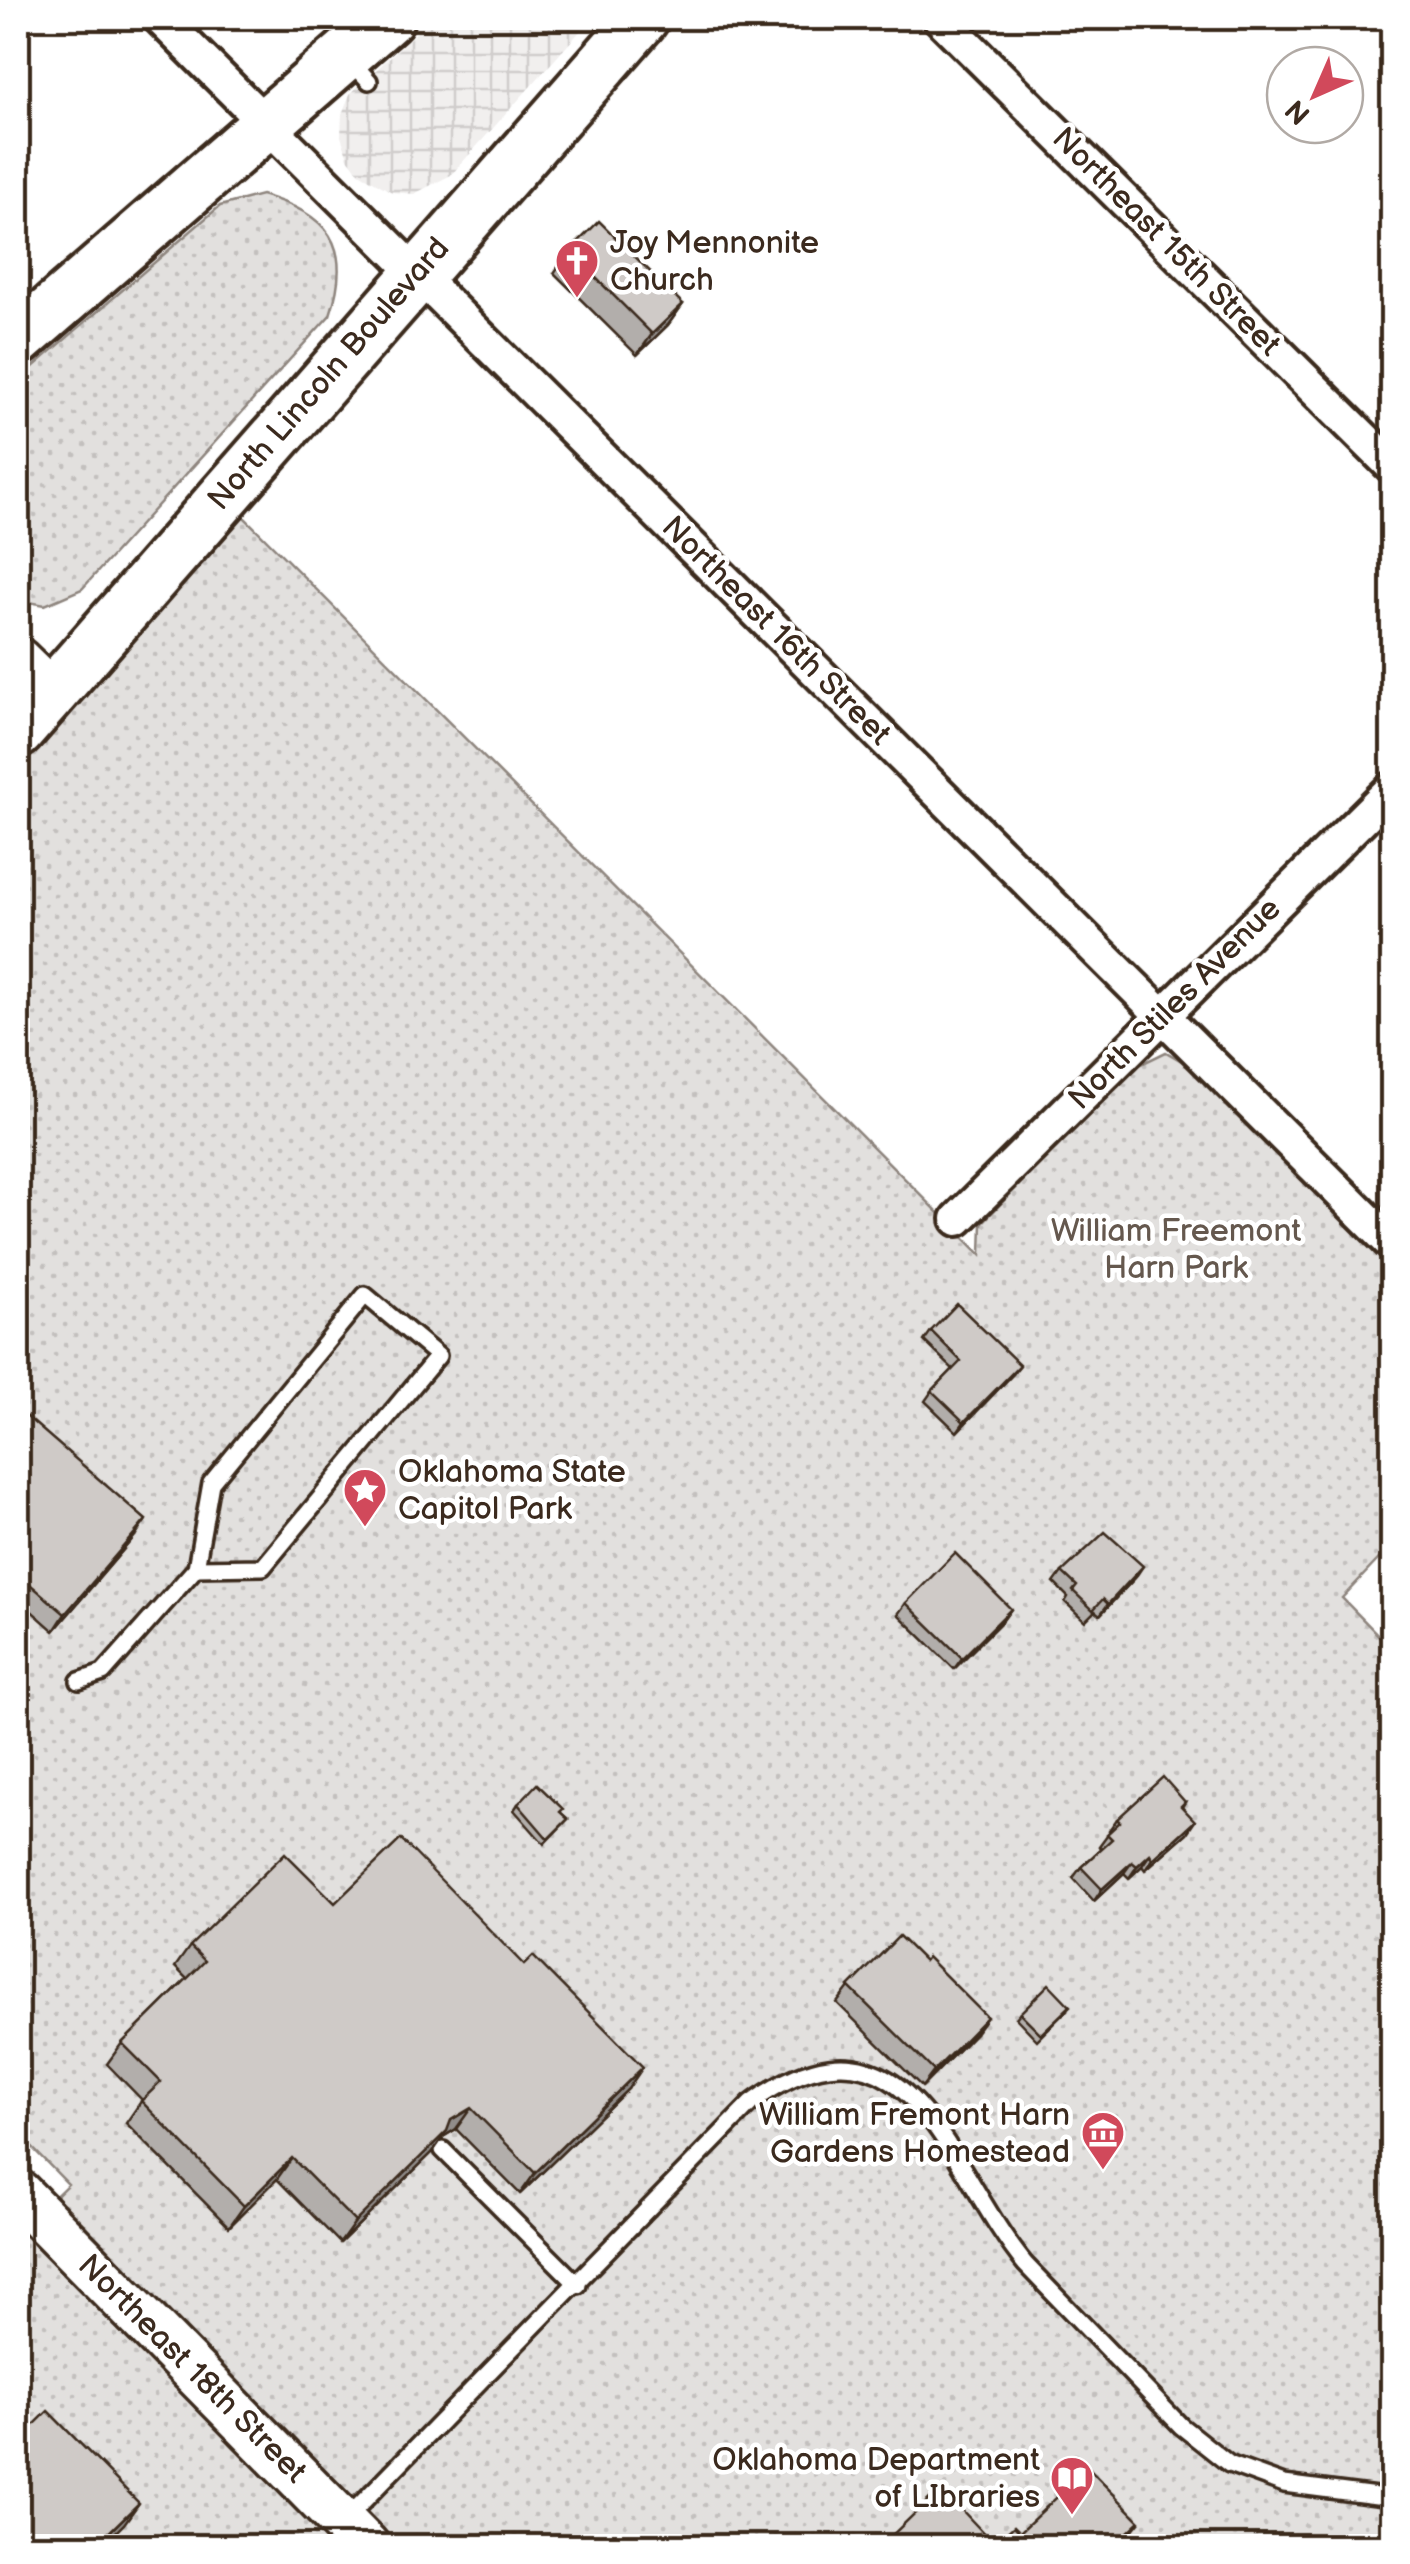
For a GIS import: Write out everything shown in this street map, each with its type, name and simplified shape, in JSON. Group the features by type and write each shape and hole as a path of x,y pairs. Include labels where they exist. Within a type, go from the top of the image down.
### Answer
{"main road":[{"path":"18,340 267,126 357,68 388,18"},
{"name":"North Lincoln Boulevard","path":"18,732 34,677 416,275 643,18"}],"street":[{"name":"Northeast 16th Street","path":"160,18 1392,1244"},
{"name":"Northeast 15th Street","path":"947,20 1392,466"},
{"name":"North Stiles Avenue","path":"958,1219 1392,789"},
{"name":"Northeast 18th Street","path":"18,2192 354,2534"}],"lane":[{"path":"79,1680 103,1673 196,1568 211,1482 365,1295 438,1356 263,1566 196,1568"},
{"path":"354,2534 578,2285 751,2104 778,2086 824,2068 862,2066 884,2076 911,2099 967,2170 1017,2254 1203,2446 1256,2476 1392,2498"},
{"path":"443,2150 578,2285"}],"shaded area":[{"path":"432,18 592,18 451,175 414,194 392,192 359,173 348,158 341,136 342,114 350,94"}],"green space":[{"path":"261,195 303,212 319,222 330,236 339,269 330,315 82,589 45,605 18,600 18,380 220,206"},
{"name":"Oklahoma State Capitol Park","path":"236,509 981,1255 982,1223 1135,1067 1166,1052 1185,1063 1392,1269 1392,1545 1342,1598 1392,1649 1392,2546 18,2546 18,2233 68,2184 18,2133 18,765"}],"building":[{"path":"599,221 683,304 652,334 569,251"},
{"path":"957,1304 1020,1365 964,1422 932,1391 961,1361 931,1331"},
{"path":"18,1409 146,1520 65,1614 18,1574"},
{"path":"1105,1532 1143,1566 1108,1604 1103,1599 1093,1610 1073,1591 1077,1586 1062,1572"},
{"path":"955,1553 1011,1609 962,1658 906,1603"},
{"path":"1163,1777 1185,1802 1181,1806 1195,1821 1153,1859 1150,1854 1137,1866 1132,1862 1102,1889 1081,1867 1112,1839 1107,1834 1120,1822 1117,1819"},
{"path":"537,1784 568,1819 548,1839 518,1804"},
{"path":"401,1839 524,1965 533,1956 643,2067 535,2173 471,2108 451,2120 447,2131 355,2222 292,2158 244,2206 141,2101 161,2082 122,2043 205,1961 190,1946 285,1853 335,1903"},
{"path":"899,1936 924,1961 927,1957 987,2017 934,2071 849,1987"},
{"path":"1049,1984 1070,2006 1041,2034 1020,2013"},
{"path":"48,2411 139,2503 95,2546 18,2546 18,2426 26,2418 33,2426"},
{"path":"1088,2468 1140,2521 1113,2546 881,2546 941,2488 994,2544 1014,2526 1020,2532"}],"place":[{"name":"Joy Mennonite Church","path":"577,299"},
{"name":"Oklahoma State Capitol Park","path":"365,1528"},
{"name":"William Fremont Harn Gardens Homestead","path":"1103,2171"},
{"name":"Oklahoma Department of LIbraries","path":"1072,2516"}],"park label":[{"name":"William Freemont Harn Park","path":"1176,1250"}]}
